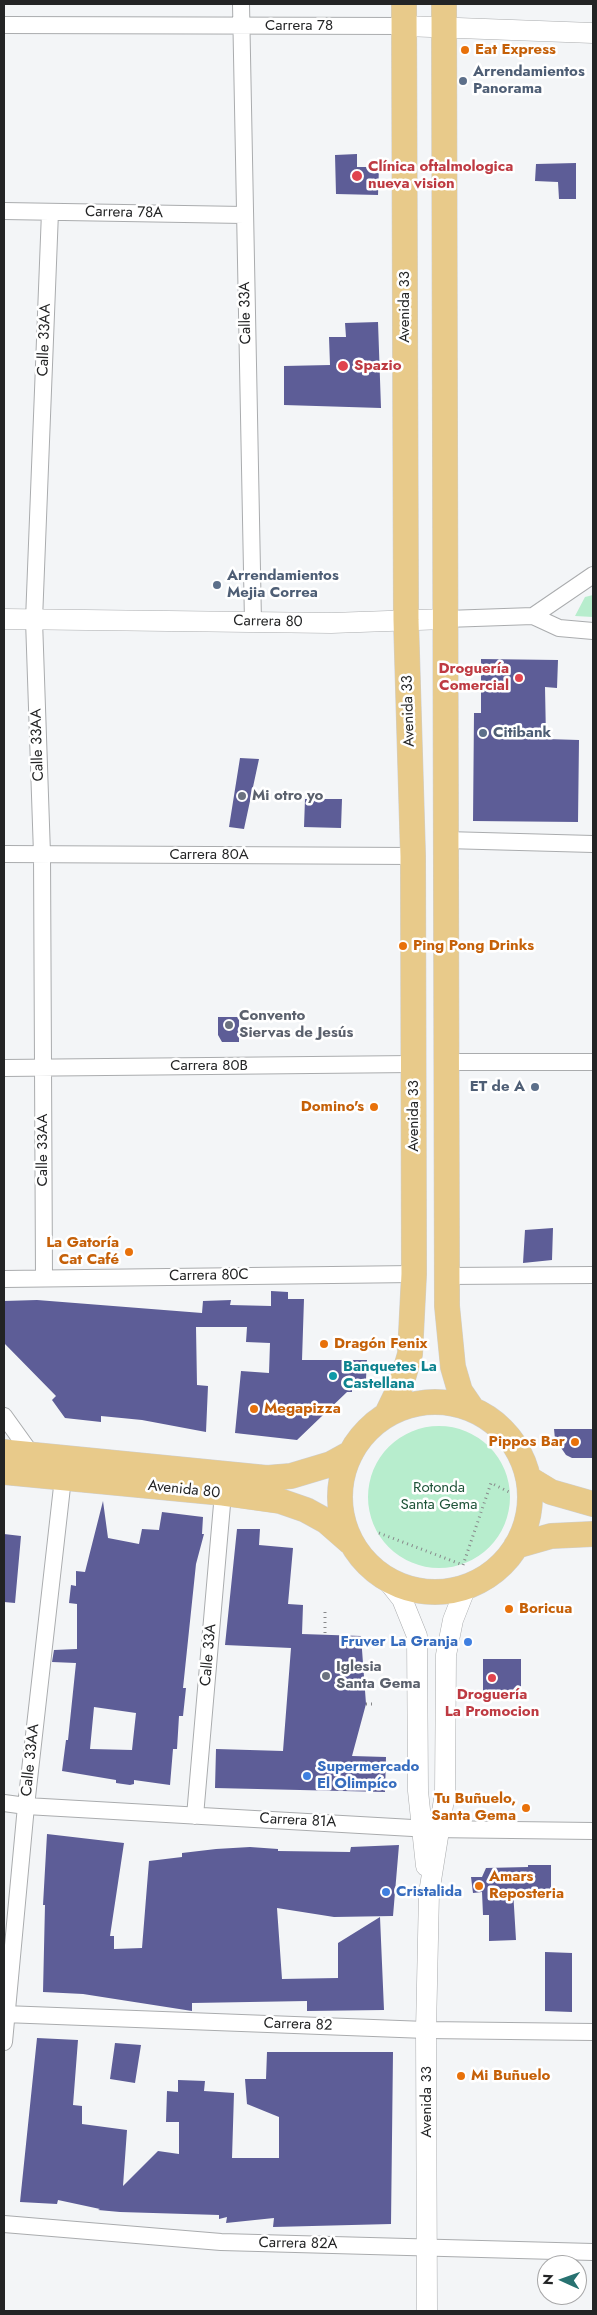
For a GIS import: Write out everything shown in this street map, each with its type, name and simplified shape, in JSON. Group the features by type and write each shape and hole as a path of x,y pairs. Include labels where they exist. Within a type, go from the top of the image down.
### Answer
{"main road":[{"path":"444,4 447,1276 452,1367 460,1391 473,1410"},
{"name":"Avenida 33","path":"387,1414 401,1385 410,1354 414,1274 413,856 406,620 404,15"},
{"path":"429,1402 451,1403 473,1410 492,1421 509,1437 521,1457 518,1485 530,1502 526,1525 516,1546 498,1569 486,1578 453,1591 432,1593 411,1590 388,1580 367,1565 352,1544 342,1520 340,1494 344,1467 351,1453 369,1428 387,1414 408,1406 429,1402"},
{"name":"Avenida 80","path":"4,1452 268,1478 291,1476 332,1464 351,1453"},
{"name":"Avenida 80","path":"4,1472 280,1501 306,1510 326,1521 352,1544"},
{"path":"518,1485 593,1504"},
{"path":"516,1546 551,1536 593,1534"}],"street":[{"name":"Calle 33A","path":"241,4 253,622"},
{"name":"Carrera 78","path":"4,25 241,26 404,15 444,28 593,33"},
{"name":"Carrera 78A","path":"4,211 244,215"},
{"name":"Calle 33AA","path":"44,1278 42,854 34,620 50,212"},
{"path":"533,616 593,576"},
{"name":"Carrera 80","path":"4,619 331,623 533,616 559,628 593,631"},
{"path":"446,840 593,844"},
{"name":"Carrera 80A","path":"4,854 413,856"},
{"path":"446,1062 593,1062"},
{"name":"Carrera 80B","path":"4,1068 414,1064"},
{"name":"Carrera 80C","path":"4,1279 414,1274"},
{"path":"447,1276 593,1275"},
{"path":"4,1416 32,1455"},
{"name":"Calle 33AA","path":"4,2042 5,2015 26,1806 63,1478"},
{"name":"Calle 33A","path":"195,1816 223,1494"},
{"name":"Avenida 33","path":"388,1580 402,1598 417,1636 418,1791 431,1829"},
{"name":"Avenida 33","path":"427,2311 426,2030 431,1829 444,1793 446,1656 454,1620 466,1587"},
{"name":"Carrera 81A","path":"4,1803 26,1806 431,1829 593,1831"},
{"name":"Carrera 82","path":"5,2015 426,2030 593,2032"},
{"name":"Carrera 82A","path":"4,2224 221,2242 593,2252"}],"path":[{"path":"379,1533 463,1565 491,1483 518,1485"},
{"path":"325,1612 325,1634"},
{"path":"366,1704 374,1704"}],"green space":[{"path":"593,595 593,617 575,616 585,597"},
{"name":"Rotonda Santa Gema","path":"439,1426 466,1432 478,1438 489,1447 498,1458 504,1470 510,1497 504,1524 498,1536 489,1547 478,1556 466,1562 439,1568 412,1562 400,1556 389,1547 380,1536 374,1524 368,1497 374,1470 380,1458 389,1447 400,1438 412,1432"}],"building":[{"name":"Clínica oftalmologica nueva vision","path":"357,154 357,167 379,167 378,195 336,194 335,155"},
{"path":"576,163 576,199 559,199 558,182 535,181 536,164"},
{"name":"Spazio","path":"378,322 381,408 284,405 284,366 330,365 329,337 346,337 345,323"},
{"path":"481,659 558,660 557,688 545,687 546,739 579,740 578,822 473,821 474,713 481,713"},
{"name":"Mi otro yo","path":"240,758 259,759 244,829 229,827"},
{"path":"305,799 342,799 341,828 304,827"},
{"name":"Convento Siervas de Jesús","path":"218,1017 239,1017 239,1042 222,1042 218,1035"},
{"path":"553,1228 552,1260 523,1263 525,1230"},
{"path":"271,1291 288,1292 288,1299 304,1299 302,1360 367,1360 366,1379 361,1379 352,1388 352,1392 347,1392 297,1440 235,1433 241,1371 269,1373 270,1343 246,1342 247,1327 196,1327 197,1385 208,1386 206,1432 142,1420 101,1416 101,1422 65,1418 52,1400 56,1396 4,1343 4,1301 37,1300 202,1313 203,1301 231,1300 230,1305 271,1306"},
{"name":"Pippos Bar","path":"554,1429 593,1429 593,1458 572,1458 566,1455 555,1439"},
{"path":"103,1501 108,1538 139,1544 142,1529 159,1530 162,1512 203,1517 202,1534 204,1534 196,1564 183,1688 186,1688 183,1716 179,1716 177,1749 173,1749 170,1785 134,1780 134,1784 130,1785 116,1783 116,1780 62,1771 66,1740 68,1740 76,1663 52,1662 54,1650 77,1649 77,1604 69,1603 71,1585 76,1586 76,1571 85,1572","holes":["94,1707 136,1713 132,1750 90,1749"]},
{"path":"237,1529 260,1529 259,1545 293,1548 288,1604 303,1605 302,1634 361,1636 366,1704 352,1756 386,1757 385,1792 215,1788 216,1749 283,1751 291,1648 225,1645"},
{"path":"4,1534 21,1536 15,1603 4,1602"},
{"path":"483,1659 521,1659 521,1696 483,1696"},
{"path":"47,1834 124,1843 110,1936 114,1936 114,1949 142,1948 149,1861 182,1857 182,1853 216,1849 250,1847 278,1849 278,1851 350,1852 351,1847 399,1845 393,1916 334,1917 277,1908 282,1979 338,1978 338,1943 380,1917 384,2010 307,2011 307,2001 192,2003 192,2011 83,1994 43,1992 45,1905 43,1905"},
{"path":"528,1865 551,1865 551,1889 513,1890 516,1940 489,1941 489,1915 483,1915 482,1892 473,1893 471,1877 482,1877 486,1868 528,1867"},
{"path":"545,1952 572,1953 572,2012 545,2011"},
{"path":"37,2038 78,2040 73,2105 82,2106 82,2124 127,2130 123,2186 158,2151 179,2154 179,2122 166,2122 167,2091 178,2092 178,2080 205,2081 204,2091 234,2093 232,2158 279,2158 279,2117 247,2104 245,2079 266,2079 267,2052 393,2052 391,2224 273,2227 274,2218 226,2223 227,2217 219,2219 219,2215 98,2210 100,2209 58,2200 57,2204 20,2202"},
{"path":"115,2043 141,2045 135,2083 110,2079"}],"place":[{"name":"Eat Express","path":"465,50"},
{"name":"Arrendamientos Panorama","path":"463,81"},
{"name":"Clínica oftalmologica nueva vision","path":"357,176"},
{"name":"Spazio","path":"343,366"},
{"name":"Arrendamientos Mejia Correa","path":"217,585"},
{"name":"Droguería Comercial","path":"519,678"},
{"name":"Citibank","path":"483,733"},
{"name":"Mi otro yo","path":"242,796"},
{"name":"Ping Pong Drinks","path":"403,946"},
{"name":"Convento Siervas de Jesús","path":"229,1025"},
{"name":"ET de A","path":"535,1087"},
{"name":"Domino's","path":"374,1107"},
{"name":"La Gatoría Cat Café","path":"129,1252"},
{"name":"Dragón Fenix","path":"324,1344"},
{"name":"Banquetes La Castellana","path":"333,1376"},
{"name":"Megapizza","path":"254,1409"},
{"name":"Pippos Bar","path":"575,1442"},
{"name":"Boricua","path":"509,1609"},
{"name":"Fruver La Granja","path":"468,1642"},
{"name":"Iglesia Santa Gema","path":"326,1676"},
{"name":"Droguería La Promocion","path":"492,1678"},
{"name":"Supermercado El Olimpíco","path":"307,1776"},
{"name":"Tu Buñuelo, Santa Gema","path":"526,1808"},
{"name":"Amars Reposteria","path":"479,1886"},
{"name":"Cristalida","path":"386,1892"},
{"name":"Mi Buñuelo","path":"461,2076"}]}
